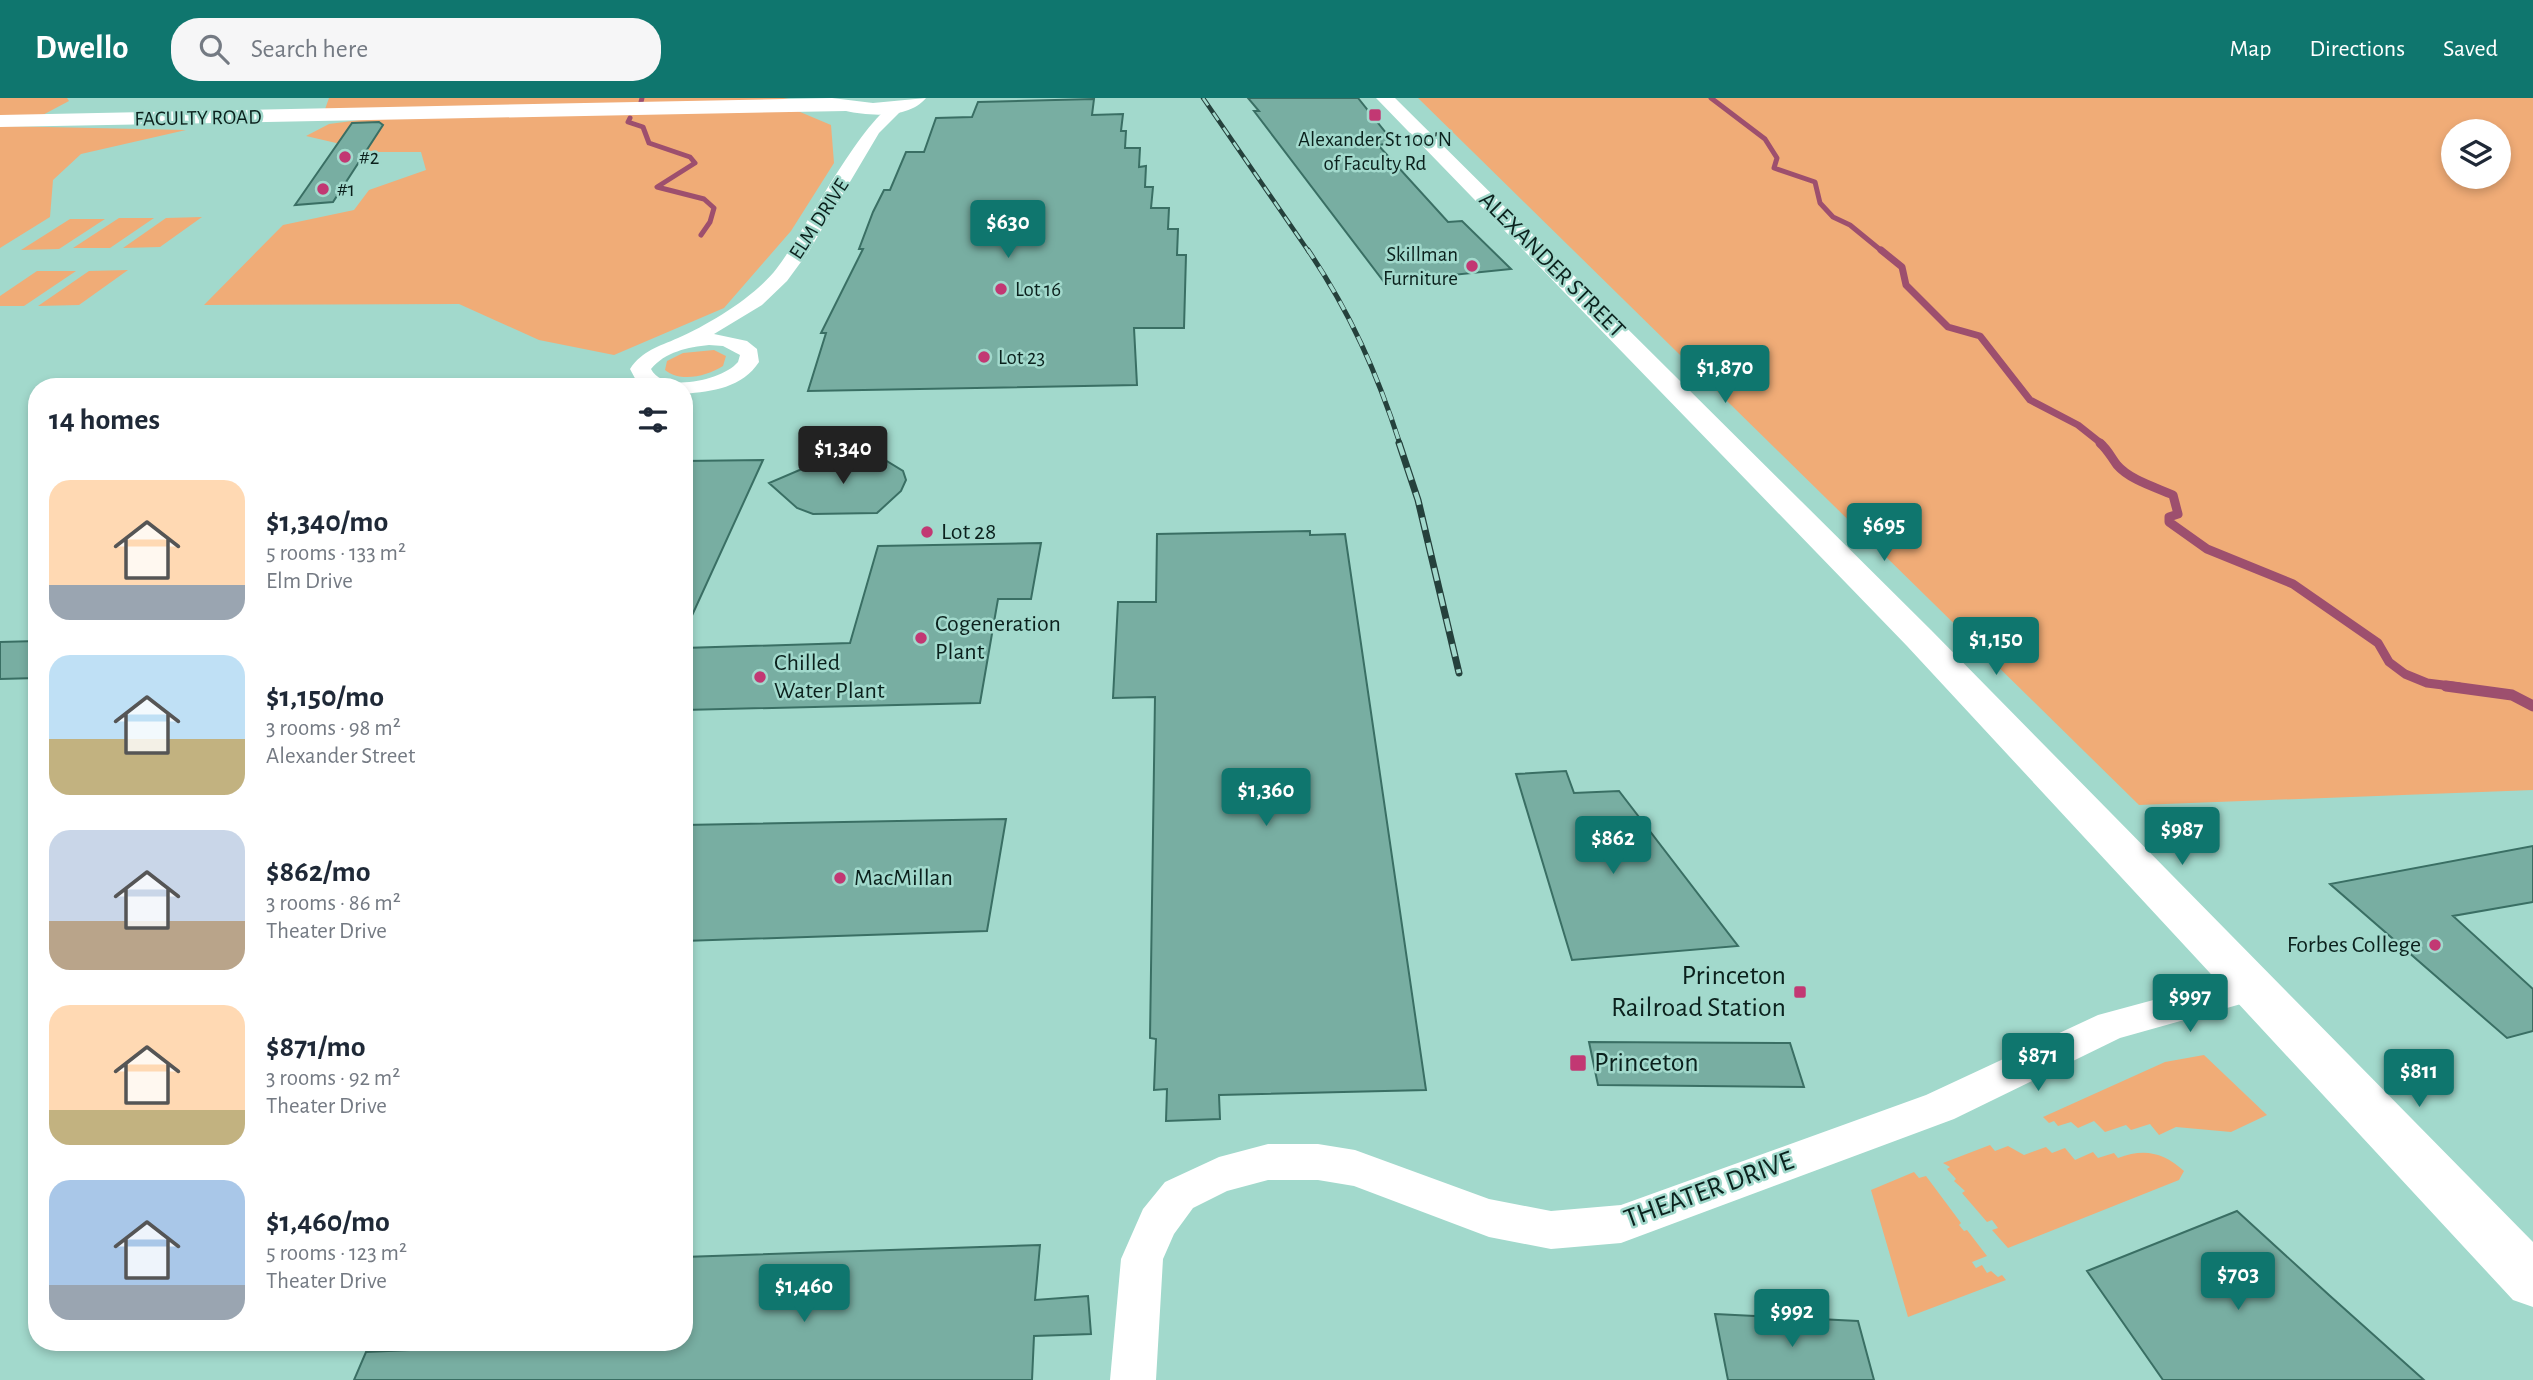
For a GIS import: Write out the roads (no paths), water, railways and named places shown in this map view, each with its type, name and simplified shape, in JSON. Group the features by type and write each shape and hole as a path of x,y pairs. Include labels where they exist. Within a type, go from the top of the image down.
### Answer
{"main road":[{"name":"FACULTY ROAD","path":"775,105 819,98"},
{"name":"FACULTY ROAD","path":"0,121 775,105 844,101 866,109 898,106 917,98"},
{"name":"ALEXANDER STREET","path":"1385,98 1919,638 2533,1281"}],"street":[{"name":"ELM DRIVE","path":"685,342 755,301 780,277 800,251 873,130 898,106"},
{"path":"866,109 873,130"},
{"name":"ELM DRIVE","path":"693,386 733,376 751,360 743,337 755,301"},
{"path":"644,378 640,369 654,353 685,342 716,340 746,348"},
{"name":"THEATER DRIVE","path":"1133,1380 1142,1259 1158,1222 1180,1195 1219,1175 1268,1162 1318,1162 1355,1168 1489,1218 1551,1230 1621,1224 1940,1107 2111,1026 2253,987"}],"waterway":[{"path":"641,102 642,98"},
{"path":"1711,98 1765,139 1777,158 1774,168 1815,182 1820,203 1833,217 1850,225 1883,252"},
{"path":"630,118 628,122 643,127 649,143 690,157 695,163 657,187 704,199 714,208 710,222 701,235"},
{"path":"1881,250 1902,267 1906,285 1948,327 1980,336 2030,400 2078,425 2102,444"},
{"path":"2100,443 2117,465 2129,475 2173,495 2178,514 2169,517 2169,522 2207,549 2293,584 2378,643 2389,662 2405,674 2427,683 2459,687"},
{"path":"2446,686 2512,695 2533,706"}],"railway":[{"path":"1203,98 1309,252"},
{"path":"1308,250 1337,296 1361,344 1382,392 1400,444"},
{"path":"1399,443 1418,500 1459,673"}],"place":[{"name":"Alexander St 100'N of Faculty Rd","path":"1375,115"},
{"name":"#2","path":"345,157"},
{"name":"#1","path":"323,189"},
{"name":"Skillman Furniture","path":"1472,266"},
{"name":"Lot 16","path":"1001,289"},
{"name":"Lot 23","path":"984,357"},
{"name":"Lot 28","path":"927,532"},
{"name":"Cogeneration Plant","path":"921,638"},
{"name":"Chilled Water Plant","path":"760,677"},
{"name":"MacMillan","path":"840,878"},
{"name":"Forbes College","path":"2435,945"},
{"name":"Princeton Railroad Station","path":"1800,992"},
{"name":"Princeton","path":"1578,1063"}]}
